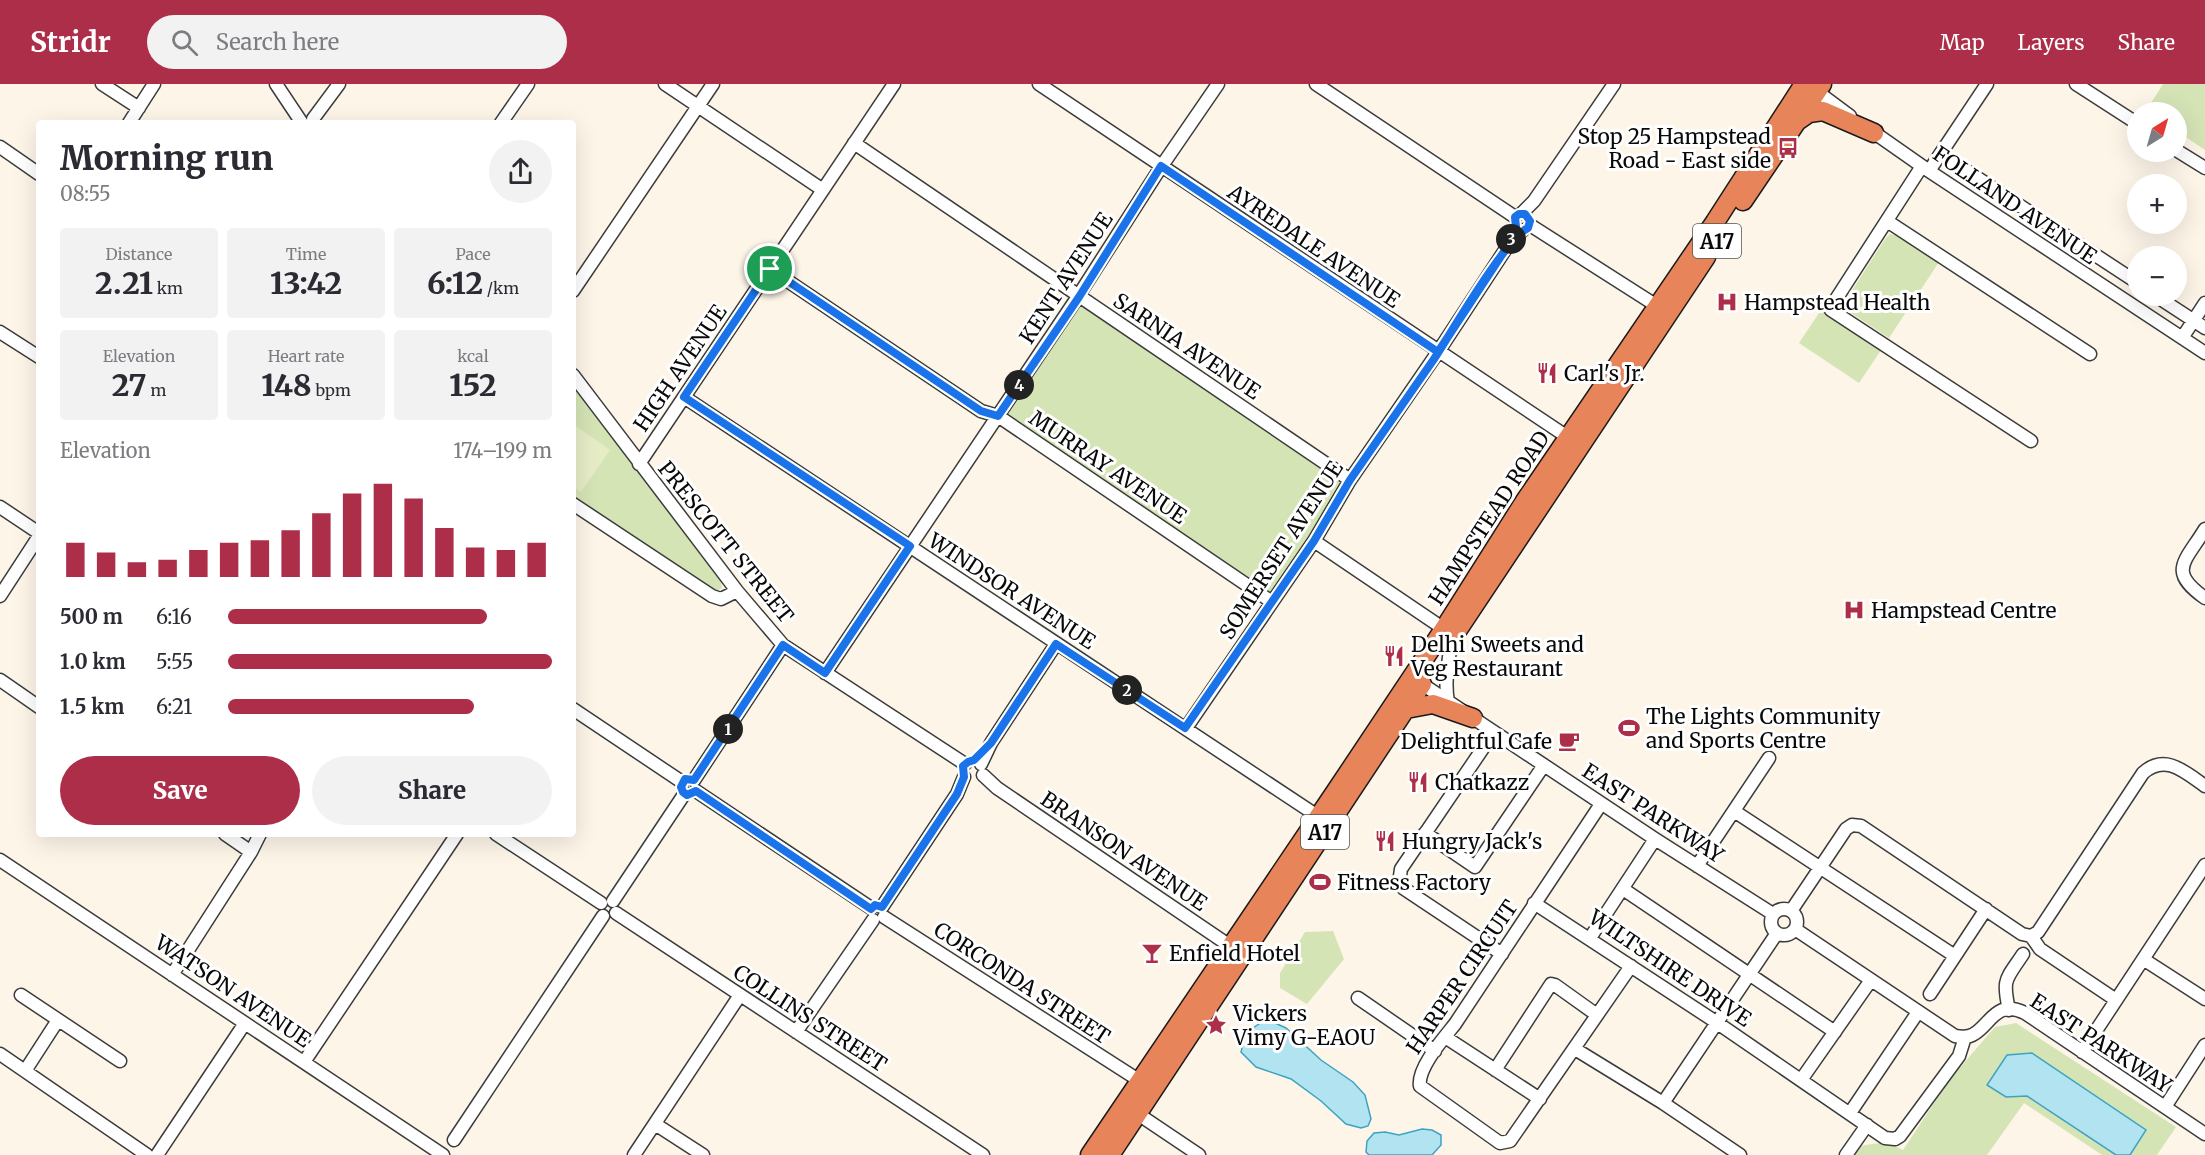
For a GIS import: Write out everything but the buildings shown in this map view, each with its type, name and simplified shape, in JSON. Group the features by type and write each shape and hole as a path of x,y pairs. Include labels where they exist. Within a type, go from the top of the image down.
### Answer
{"highway":[{"name":"HAMPSTEAD ROAD","path":"1663,310 1798,120 1813,86"},
{"name":"HAMPSTEAD ROAD","path":"1090,1155 1131,1109 1450,635 1574,442 1813,86"},
{"path":"1798,120 1809,113 1823,111 1874,133"},
{"name":"HAMPSTEAD ROAD","path":"1237,951 1319,817 1400,707 1422,684 1450,635"},
{"path":"1400,707 1433,704 1473,718"},
{"name":"HAMPSTEAD ROAD","path":"1110,1155 1131,1109"}],"street":[{"path":"102,84 139,108"},
{"path":"131,120 154,84"},
{"path":"276,84 289,103 309,120"},
{"path":"313,120 339,84"},
{"path":"503,120 528,84"},
{"path":"665,84 823,190"},
{"path":"576,287 713,84"},
{"name":"HIGH AVENUE","path":"639,464 894,84"},
{"name":"AYREDALE AVENUE","path":"1039,84 1574,442"},
{"name":"KENT AVENUE","path":"825,673 1079,297 1161,166 1218,84"},
{"path":"1316,84 1522,221 1663,310"},
{"path":"1987,84 1941,154 1926,169 1887,221 1831,310 2031,441"},
{"path":"2076,84 2127,117"},
{"name":"SOMERSET AVENUE","path":"1185,728 1314,541 1350,480 1509,244 1533,201 1609,86"},
{"name":"FOLLAND AVENUE","path":"1813,86 1926,169 2205,353"},
{"name":"SARNIA AVENUE","path":"854,143 1350,480"},
{"path":"1,152 36,172"},
{"name":"FOLLAND AVENUE","path":"1941,154 2127,276"},
{"path":"2187,157 2205,168"},
{"path":"1887,221 2090,354"},
{"name":"MURRAY AVENUE","path":"770,269 981,411 998,416 1272,602"},
{"path":"2182,338 2205,303"},
{"path":"2172,306 2205,328"},
{"path":"0,332 36,355"},
{"name":"PRESCOTT STREET","path":"576,379 737,591 783,645"},
{"name":"WINDSOR AVENUE","path":"684,397 1319,817"},
{"path":"576,506 712,596 720,599 737,591"},
{"path":"0,507 36,532"},
{"path":"2205,529 2182,566 2183,578 2188,586 2205,598"},
{"path":"0,596 36,539"},
{"path":"1314,541 1450,635 1449,666 1445,684 1448,702"},
{"path":"796,1032 1056,644"},
{"path":"454,1140 783,645"},
{"name":"BRANSON AVENUE","path":"783,645 944,751 1237,951"},
{"path":"0,680 36,705"},
{"name":"EAST PARKWAY","path":"1422,684 1601,804 1773,914"},
{"name":"CORCONDA STREET","path":"576,711 877,913 1147,1085"},
{"path":"1494,732 1401,869 1400,876 1403,888 1502,954"},
{"path":"1697,866 1769,758"},
{"path":"1791,911 1846,829 1852,825 1861,826 2022,934 2031,936 2038,932 2148,768 2168,764 2205,786"},
{"path":"1425,834 1475,867 1544,765"},
{"name":"HARPER CIRCUIT","path":"1601,804 1435,1051 1420,1075 1420,1086 1500,1143 1510,1141 1630,966"},
{"path":"1734,811 1955,956"},
{"path":"230,837 252,852"},
{"path":"172,975 252,852 259,837"},
{"path":"304,1062 455,837"},
{"name":"COLLINS STREET","path":"501,837 983,1155"},
{"path":"1590,938 1655,839"},
{"name":"WATSON AVENUE","path":"0,860 443,1155"},
{"path":"2082,1052 2205,865"},
{"path":"1623,889 1835,1032"},
{"name":"WILTSHIRE DRIVE","path":"1534,903 1716,1022 1885,1138 1895,1139 1900,1136 1959,1056 1965,1037"},
{"path":"1779,909 1791,911 1796,917 1795,929 1788,934 1777,933 1771,922 1773,914 1779,909"},
{"path":"1930,994 1986,909"},
{"path":"1795,929 1955,1036 1965,1037"},
{"path":"1663,1103 1777,933"},
{"path":"2031,936 2040,949 2116,1000"},
{"path":"2009,1010 2004,985 2023,954"},
{"path":"2143,959 2205,999"},
{"path":"1801,1080 1871,980"},
{"path":"1495,1070 1551,984 1597,1015"},
{"path":"21,995 120,1061"},
{"path":"634,1155 740,995"},
{"path":"1358,998 1435,1051"},
{"name":"EAST PARKWAY","path":"1965,1037 1974,1035 1994,1014 2009,1010 2025,1013 2205,1134"},
{"path":"1850,1113 1918,1012"},
{"path":"25,1071 58,1020"},
{"path":"157,1155 245,1023"},
{"path":"1445,1038 1540,1099"},
{"path":"2165,1107 2205,1045"},
{"path":"1575,1049 1663,1103 1740,1155"},
{"path":"0,1054 147,1155"},
{"path":"2194,1062 2205,1069"},
{"path":"1131,1109 1199,1155"},
{"path":"655,1124 703,1155"},
{"path":"1846,1155 1867,1125"}],"green space":[{"path":"2163,84 2205,84 2205,150 2187,138 2187,102 2152,102"},
{"path":"1890,234 1898,236 1939,262 1889,338 1848,311 1844,303"},
{"path":"1079,296 1350,480 1272,602 998,416"},
{"path":"1823,307 1883,347 1859,383 1799,343"},
{"path":"576,388 721,581 722,588 717,591 709,588 576,498"},
{"path":"576,426 610,450 581,492 576,489"},
{"path":"1333,931 1344,959 1307,1004 1280,988 1280,973 1305,932"},
{"path":"2016,1023 2176,1127 2157,1155 2102,1155 2024,1103 1987,1155 1854,1155 1859,1146 1886,1142 1903,1150 1950,1079 1995,1027"}],"water":[{"path":"1266,1019 1286,1028 1321,1060 1353,1082 1365,1095 1371,1119 1368,1126 1361,1128 1346,1124 1321,1101 1291,1079 1256,1067 1241,1052 1246,1033"},
{"path":"2032,1053 2146,1130 2130,1155 2116,1155 2027,1096 2006,1097 1987,1085 2007,1055"},
{"path":"1422,1129 1432,1130 1441,1135 1441,1145 1432,1155 1369,1155 1366,1152 1367,1141 1374,1133 1385,1132 1399,1135"}],"place":[{"name":"Stop 25 Hampstead Road - East side","path":"1788,148"},
{"name":"Hampstead Health","path":"1727,302"},
{"name":"Carl's Jr.","path":"1547,373"},
{"name":"Hampstead Centre","path":"1854,610"},
{"name":"Delhi Sweets and Veg Restaurant","path":"1394,656"},
{"name":"The Lights Community and Sports Centre","path":"1629,728"},
{"name":"Delightful Cafe","path":"1569,741"},
{"name":"Chatkazz","path":"1418,782"},
{"name":"Hungry Jack's","path":"1385,841"},
{"name":"Fitness Factory","path":"1320,882"},
{"name":"Enfield Hotel","path":"1152,953"},
{"name":"Vickers Vimy G-EAOU","path":"1216,1025"}],"route":[{"path":"770,269 684,397 910,546 825,673 783,645 694,780 685,779 681,790 687,795 696,791 871,909 875,905 882,907 957,794 964,777 963,766 974,760 991,743 1056,644 1185,728 1314,541 1350,480 1434,359 1509,244 1528,228 1530,218 1522,213 1515,217 1516,227 1509,244 1438,352 1161,166 1079,297 998,416 981,411 770,269"}]}
